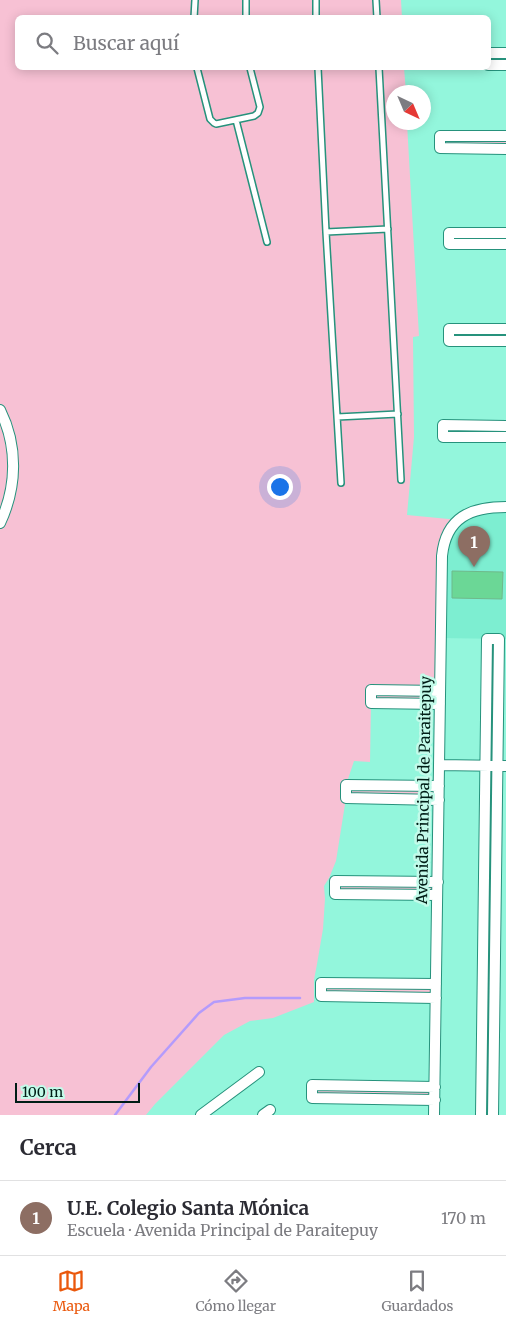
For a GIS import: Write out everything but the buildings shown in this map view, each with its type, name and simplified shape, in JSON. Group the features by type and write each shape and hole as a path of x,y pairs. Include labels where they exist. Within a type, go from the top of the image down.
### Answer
{"street":[{"path":"491,53 506,53"},
{"path":"491,65 506,65"},
{"path":"506,136 440,136 440,148 506,149"},
{"path":"506,233 449,233 449,244 506,244"},
{"path":"506,329 449,329 449,341 506,341"},
{"path":"0,410 11,438 13,459 12,482 8,502 0,523"},
{"path":"506,426 443,426 443,437 506,437"},
{"name":"Avenida Principal de Paraitepuy","path":"434,1115 442,556 445,540 453,525 465,515 472,511 489,508 506,508"},
{"path":"481,1115 487,639 499,639 502,766 493,1115"},
{"path":"440,691 371,690 371,703 440,704"},
{"path":"439,765 502,766"},
{"path":"439,786 346,785 346,798 439,800"},
{"path":"437,895 335,894 335,881 438,882"},
{"path":"436,984 321,983 321,996 436,998"},
{"path":"483,985 495,984"},
{"path":"201,1115 260,1072"},
{"path":"434,1100 312,1098 312,1085 435,1087"}],"lane":[{"path":"194,15 195,0"},
{"path":"246,0 246,15"},
{"path":"316,0 316,15"},
{"path":"376,0 377,15"},
{"path":"198,70 212,122 216,124 254,116 260,110 250,70"},
{"path":"318,70 342,483"},
{"path":"380,70 401,480"},
{"path":"236,120 267,242"},
{"path":"326,232 388,229"},
{"path":"337,417 398,414"}],"shaded area":[{"path":"0,0 401,0 402,15 15,15 15,70 404,70 405,85 386,85 386,130 407,130 419,336 413,337 414,437 407,515 459,520 445,540 440,704 371,703 370,762 354,761 346,785 439,786 439,800 346,798 336,861 324,886 323,929 314,980 314,1002 273,1018 250,1021 224,1035 146,1115 0,1115"},
{"path":"440,136 506,136 506,149 440,148"},
{"path":"449,329 506,329 506,341 449,341"},
{"path":"506,507 506,639 440,638 442,556 459,520"},
{"path":"487,639 499,639 493,1115 481,1115"},
{"path":"335,881 438,882 437,895 335,894"},
{"path":"321,983 436,984 436,998 321,996"},
{"path":"312,1085 435,1087 435,1100 312,1098"}],"waterway":[{"path":"115,1115 151,1067 199,1013 214,1002 245,998 300,998"}],"place":[{"name":"U.E. Colegio Santa Mónica","path":"474,567"}]}
